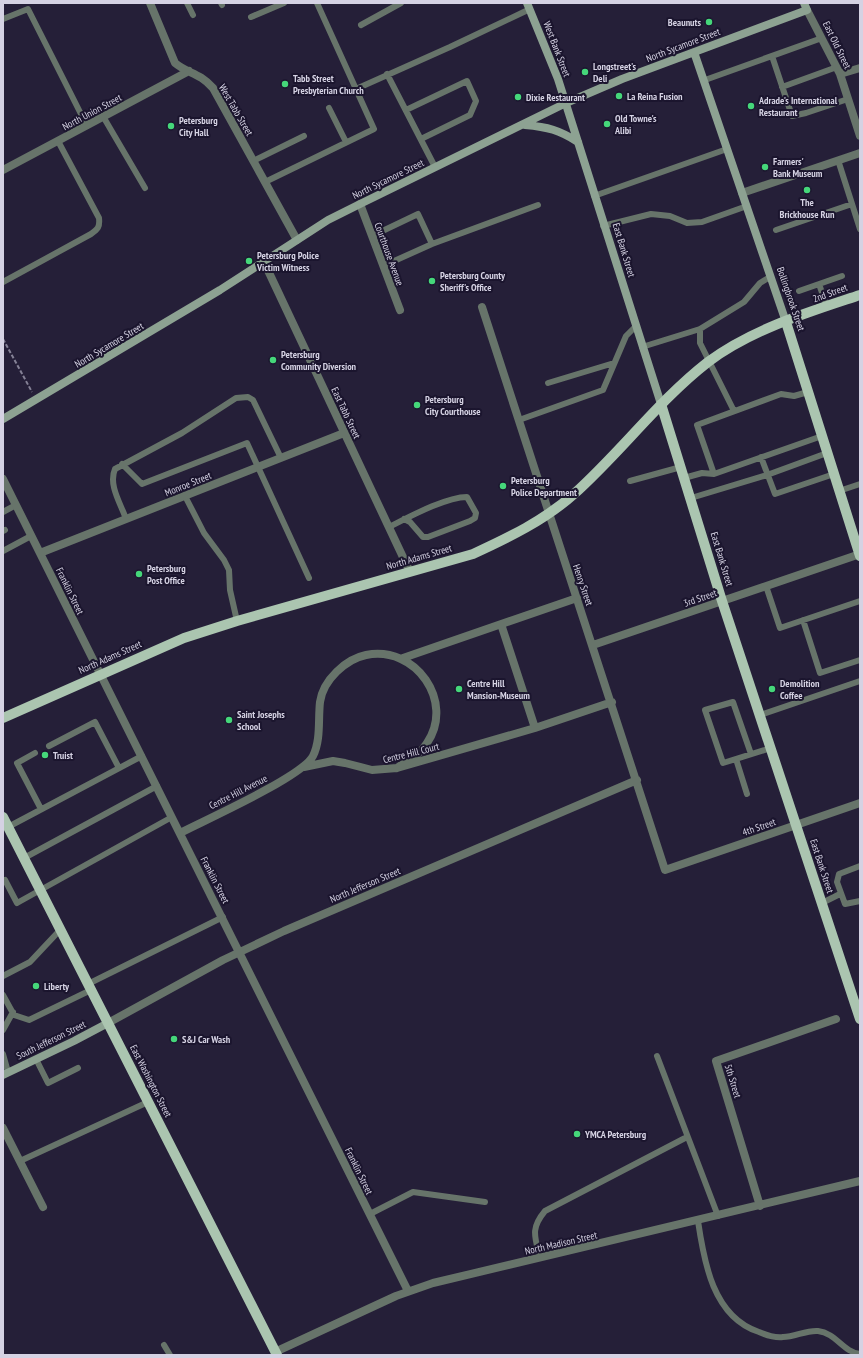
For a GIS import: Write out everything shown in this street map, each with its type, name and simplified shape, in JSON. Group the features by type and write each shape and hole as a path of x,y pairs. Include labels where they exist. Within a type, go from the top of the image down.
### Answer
{"main road":[{"name":"2nd Street","path":"786,322 856,296"},
{"name":"North Adams Street","path":"3,718 184,638 238,621 473,554 509,537 548,513 574,494 678,387 710,361 746,339 786,322"},
{"name":"Bollingbrook Street","path":"786,322 860,554"},
{"name":"East Bank Street","path":"661,404 722,601 859,1014"},
{"name":"East Washington Street","path":"3,817 148,1102 273,1354"}],"street":[{"name":"West Tabb Street","path":"150,3 175,63 180,68 198,75 213,88 297,240"},
{"name":"West Bank Street","path":"528,6 543,39 566,103"},
{"name":"North Sycamore Street","path":"3,419 264,262 328,220 524,125 566,103 622,79 694,52 806,6"},
{"name":"East Old Street","path":"806,6 839,71 860,136"},
{"name":"Bollingbrook Street","path":"694,52 705,80 786,322"},
{"path":"839,71 860,68"},
{"name":"North Union Street","path":"3,170 104,118 189,71"},
{"name":"East Bank Street","path":"566,103 603,226 661,404"},
{"path":"524,125 548,127 564,133 578,142"},
{"path":"742,193 860,153"},
{"name":"Courthouse Avenue","path":"360,204 400,310"},
{"name":"East Tabb Street","path":"264,262 410,572"},
{"name":"Henry Street","path":"482,308 548,513 612,702 665,870"},
{"name":"Monroe Street","path":"40,553 344,433"},
{"name":"Franklin Street","path":"3,479 223,917 408,1291"},
{"name":"3rd Street","path":"593,645 860,554"},
{"path":"403,658 577,598"},
{"path":"501,624 535,728"},
{"path":"304,767 313,756 317,742 320,700 333,676 342,667 353,660 365,656 391,654 403,658 418,669 427,682 434,697 436,718 428,742 420,752 397,768"},
{"name":"Centre Hill Court","path":"304,767 333,761 372,770 397,768 535,728 612,702"},
{"name":"Centre Hill Avenue","path":"180,833 304,767"},
{"name":"North Jefferson Street","path":"108,1023 240,952 284,931 560,811 637,780"},
{"name":"4th Street","path":"665,870 860,803"},
{"name":"5th Street","path":"760,1206 716,1061 836,1019"},
{"name":"South Jefferson Street","path":"5,1073 108,1023"},
{"path":"3,1128 43,1207"},
{"name":"North Madison Street","path":"273,1354 408,1291 433,1283 698,1221 860,1181"}],"lane":[{"path":"187,3 193,15"},
{"path":"251,17 284,3"},
{"path":"265,182 374,129 317,3"},
{"path":"361,25 401,3"},
{"path":"356,89 450,47 528,6"},
{"path":"3,19 28,9 87,126"},
{"path":"705,80 822,38"},
{"path":"772,56 792,116 848,99"},
{"path":"782,87 839,71"},
{"path":"387,74 435,167"},
{"path":"406,110 467,81 476,101 470,115 421,139"},
{"path":"329,108 346,142"},
{"path":"104,118 145,188"},
{"path":"254,161 304,136"},
{"path":"3,282 91,234 98,229 100,224 99,218 58,141"},
{"path":"594,196 728,149"},
{"path":"838,160 860,229"},
{"path":"776,230 852,204"},
{"path":"383,266 432,244 538,205"},
{"path":"603,226 651,214 670,216 687,223 702,222 747,206"},
{"path":"372,236 418,214 432,244"},
{"path":"799,291 842,276"},
{"path":"642,347 700,329 744,302 760,283 770,277"},
{"path":"819,284 827,307"},
{"path":"519,420 603,390 626,336 635,327"},
{"path":"700,329 700,343 734,411"},
{"path":"548,383 614,363"},
{"path":"714,474 697,425 781,394 794,396 808,392"},
{"path":"126,519 113,485 112,476 114,469 182,433 236,398 242,396 253,400 281,458"},
{"path":"684,478 702,473 714,474 822,436"},
{"path":"122,464 142,484 247,443 309,578"},
{"path":"691,498 767,475 827,453"},
{"path":"761,457 775,494 834,474"},
{"path":"630,481 681,467"},
{"path":"839,491 860,484"},
{"path":"185,496 204,534 224,560 229,570 230,590 238,621"},
{"path":"389,527 404,519 459,497 467,497 476,513 475,518 470,521 428,537 423,537 410,522 404,519"},
{"path":"3,512 16,505"},
{"path":"3,551 31,536"},
{"path":"766,586 780,628 860,601"},
{"path":"803,620 820,674 860,660"},
{"path":"760,715 860,681"},
{"path":"751,754 733,702 706,710 723,763 771,748"},
{"path":"49,746 95,722 119,768"},
{"path":"35,753 17,763 41,809"},
{"path":"8,827 142,756"},
{"path":"736,759 747,794"},
{"path":"24,858 157,786"},
{"path":"3,881 5,880 17,903 172,817"},
{"path":"860,866 839,874 837,882 840,894 845,904 860,901"},
{"path":"822,903 840,894"},
{"path":"3,995 14,1015 29,1020 223,917"},
{"path":"3,976 30,962 60,930"},
{"path":"3,1030 13,1012"},
{"path":"3,1054 5,1073"},
{"path":"657,1056 718,1216"},
{"path":"36,1059 48,1083 78,1068"},
{"path":"20,1161 148,1102"},
{"path":"540,1258 535,1235 536,1222 545,1211 687,1137"},
{"path":"370,1214 413,1192 486,1202"},
{"path":"698,1221 703,1253 712,1284 731,1314 742,1324 754,1331 782,1337 811,1331 828,1333 850,1351 860,1354"},
{"path":"164,1345 170,1355"}],"path":[{"path":"3,339 36,400"}],"place":[{"name":"Beaunuts","path":"709,22"},
{"name":"Longstreet's Deli","path":"585,72"},
{"name":"Tabb Street Presbyterian Church","path":"285,84"},
{"name":"La Reina Fusion","path":"619,96"},
{"name":"Dixie Restaurant","path":"518,97"},
{"name":"Adrade's International Restaurant","path":"751,106"},
{"name":"Old Towne's Alibi","path":"607,124"},
{"name":"Petersburg City Hall","path":"171,126"},
{"name":"Farmers' Bank Museum","path":"765,167"},
{"name":"The Brickhouse Run","path":"807,190"},
{"name":"Petersburg Police Victim Witness","path":"249,261"},
{"name":"Petersburg County Sheriff's Office","path":"432,281"},
{"name":"Petersburg Community Diversion","path":"273,360"},
{"name":"Petersburg City Courthouse","path":"417,405"},
{"name":"Petersburg Police Department","path":"503,486"},
{"name":"Petersburg Post Office","path":"139,574"},
{"name":"Centre Hill Mansion-Museum","path":"459,689"},
{"name":"Demolition Coffee","path":"772,689"},
{"name":"Saint Josephs School","path":"229,720"},
{"name":"Truist","path":"45,755"},
{"name":"Liberty","path":"36,986"},
{"name":"S&J Car Wash","path":"174,1039"},
{"name":"YMCA Petersburg","path":"577,1134"}]}
